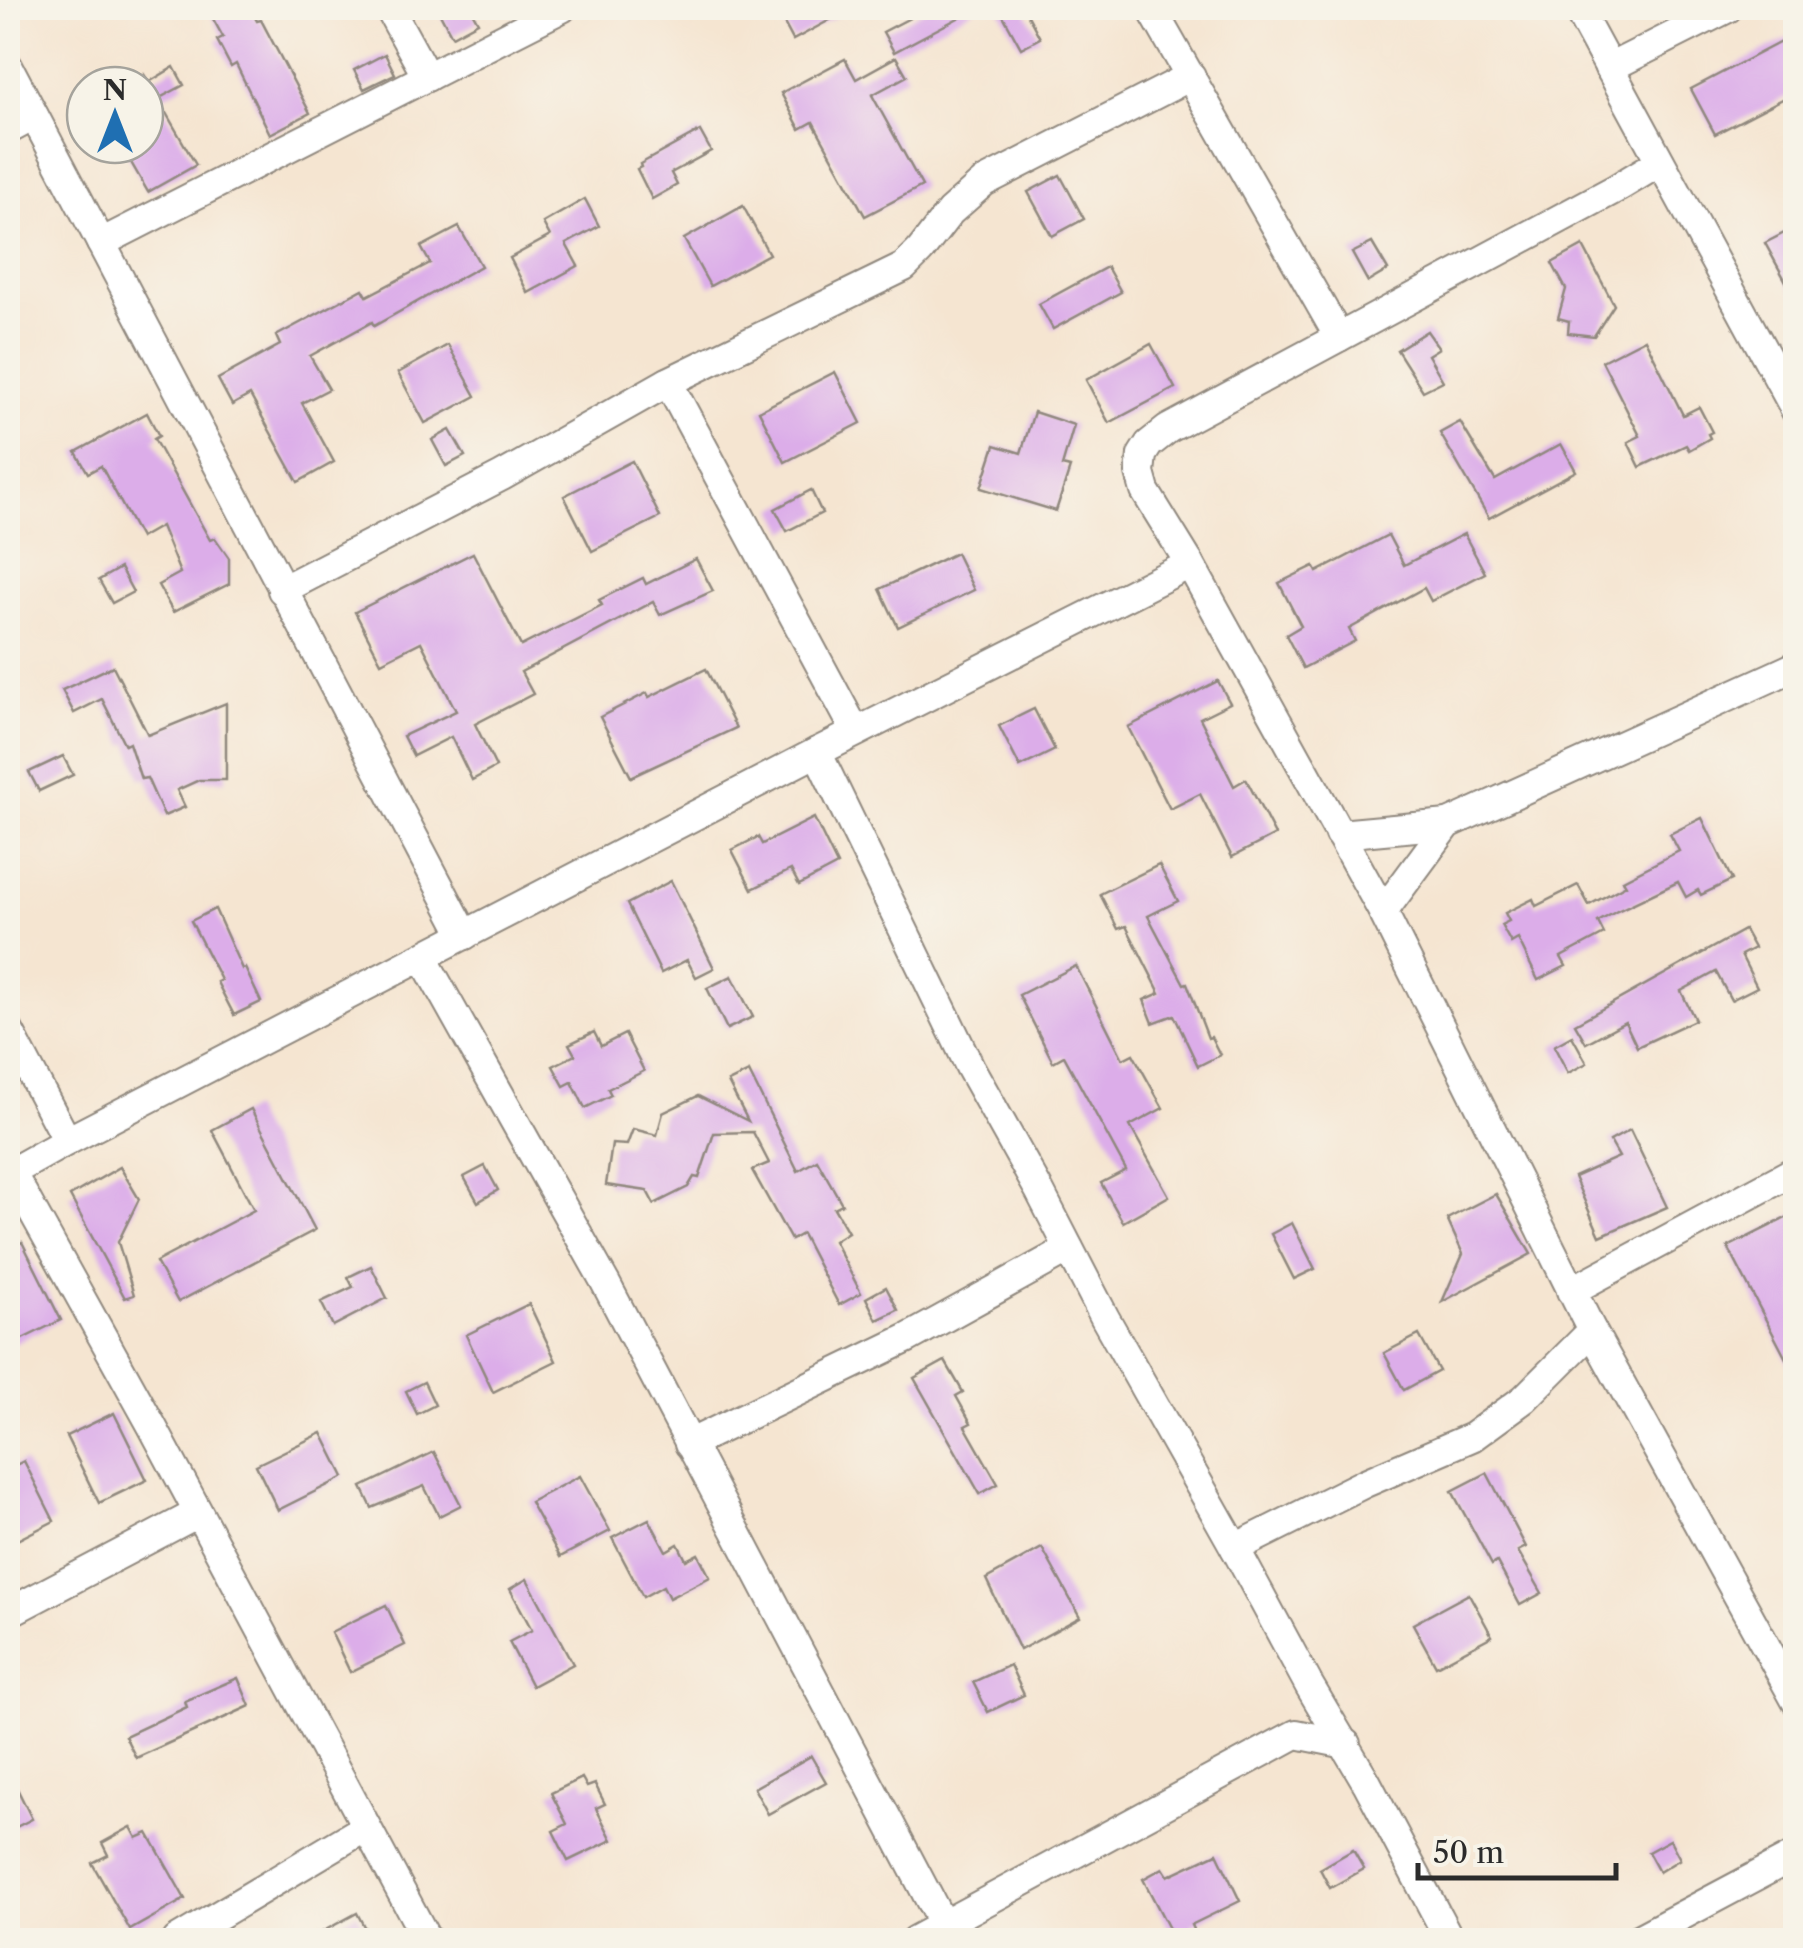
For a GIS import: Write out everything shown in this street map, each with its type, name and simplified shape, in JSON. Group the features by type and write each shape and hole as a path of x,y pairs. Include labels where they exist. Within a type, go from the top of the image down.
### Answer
{"street":[{"path":"389,8 427,77"},
{"path":"101,244 562,8"},
{"path":"1151,8 1339,337"},
{"path":"1577,8 1796,410"},
{"path":"1609,68 1728,8"},
{"path":"8,66 465,935"},
{"path":"282,590 502,476 668,382 904,266 950,212 984,182 1190,76"},
{"path":"8,130 34,116"},
{"path":"1660,162 1168,428 1149,444 1142,455 1140,472 1145,491 1190,564 1383,912 1571,1291 1796,1701"},
{"path":"668,382 856,732"},
{"path":"427,1940 198,1513 9,1173 817,752 1190,564"},
{"path":"1339,834 1448,824 1796,666"},
{"path":"817,752 970,1067 1104,1318 1236,1548 1309,1685 1346,1744 1450,1940"},
{"path":"1383,912 1448,824"},
{"path":"423,958 605,1282 947,1934"},
{"path":"8,1028 67,1141"},
{"path":"1571,1291 1796,1170"},
{"path":"689,1444 908,1338 1069,1249"},
{"path":"1236,1548 1365,1484 1472,1437 1524,1398 1592,1331"},
{"path":"8,1613 198,1513"},
{"path":"1296,1734 1309,1685"},
{"path":"915,1940 947,1934 1296,1734 1346,1744"},
{"path":"176,1940 366,1827"},
{"path":"1636,1940 1796,1854"}],"building":[{"path":"207,8 250,8 257,21 261,20 310,113 270,134 236,64 231,67 217,40 223,37"},
{"path":"437,8 470,8 478,22 452,36"},
{"path":"776,8 852,8 793,40"},
{"path":"929,8 977,8 894,52 883,32"},
{"path":"999,8 1024,8 1040,38 1021,48"},
{"path":"1796,34 1796,92 1715,134 1691,89"},
{"path":"385,54 395,74 364,89 354,70"},
{"path":"896,57 907,76 872,95 922,186 865,216 813,122 800,129 781,93 845,59 856,79"},
{"path":"174,67 184,85 165,95 165,72"},
{"path":"165,111 196,165 148,192 132,165 165,165"},
{"path":"700,131 711,151 671,173 677,185 652,199 637,169 640,164"},
{"path":"1060,175 1084,219 1052,236 1028,192"},
{"path":"585,199 599,226 566,244 578,266 528,293 510,258 550,236 543,223"},
{"path":"743,206 769,254 710,286 684,239"},
{"path":"459,227 481,266 374,326 372,322 310,356 329,389 302,403 334,462 298,482 250,395 232,405 218,379 280,345 276,336 363,289 367,296 430,263 421,247"},
{"path":"1796,227 1796,300 1765,243"},
{"path":"1372,243 1388,270 1368,282 1352,253"},
{"path":"1583,246 1614,305 1594,336 1568,333 1569,321 1558,318 1566,289 1552,263"},
{"path":"1107,267 1121,292 1053,329 1039,304"},
{"path":"1427,331 1439,348 1428,355 1443,381 1423,391 1397,350"},
{"path":"1645,339 1683,415 1699,407 1712,432 1708,434 1710,438 1689,450 1686,445 1640,467 1628,442 1640,436 1602,361"},
{"path":"1151,344 1175,388 1109,423 1086,380"},
{"path":"448,345 476,396 425,423 398,373"},
{"path":"835,372 861,423 785,462 759,411"},
{"path":"1034,412 1074,425 1062,466 1070,468 1056,511 981,488 995,445 1021,453"},
{"path":"147,413 159,436 154,439 210,540 215,538 229,558 229,584 173,612 158,585 180,573 161,526 140,538 101,466 88,473 76,452"},
{"path":"1460,422 1495,480 1561,444 1576,471 1489,518 1440,433"},
{"path":"450,430 465,456 446,466 432,440"},
{"path":"632,461 660,517 592,551 564,496"},
{"path":"811,490 822,513 787,531 775,509"},
{"path":"1464,534 1485,573 1431,601 1424,588 1349,629 1355,641 1303,668 1286,635 1301,626 1279,583 1314,566 1317,572 1388,535 1404,565"},
{"path":"473,553 521,646 602,605 599,600 643,578 646,584 696,559 713,591 660,615 653,602 521,672 533,694 475,724 496,767 472,780 451,737 413,756 403,736 456,711 421,642 381,662 355,612"},
{"path":"956,553 974,590 898,627 880,589"},
{"path":"120,568 133,592 112,603 99,580"},
{"path":"113,666 148,735 226,703 226,780 199,780 177,790 185,807 164,816 147,778 141,779 129,743 125,745 102,699 74,713 62,690"},
{"path":"706,669 736,728 631,777 600,717"},
{"path":"1218,681 1230,703 1200,718 1234,786 1246,779 1275,835 1232,857 1200,794 1170,809 1128,727"},
{"path":"1034,709 1055,750 1020,767 999,726"},
{"path":"63,756 73,775 39,791 29,772"},
{"path":"814,818 837,865 799,885 791,870 752,889 732,850 758,837 762,844"},
{"path":"1702,818 1732,880 1701,895 1698,890 1686,897 1678,882 1617,911 1598,922 1604,934 1561,957 1566,966 1538,980 1518,939 1511,943 1501,925 1509,921 1505,913 1533,899 1536,906 1578,885 1589,905 1626,885 1623,880 1679,851 1670,834"},
{"path":"1159,865 1178,901 1148,916 1184,984 1187,983 1208,1038 1211,1037 1220,1055 1198,1066 1174,1015 1153,1023 1144,1000 1160,993 1126,926 1118,929 1100,894"},
{"path":"671,881 714,968 696,977 687,960 661,973 627,904"},
{"path":"215,909 261,1002 234,1015 191,921"},
{"path":"1744,930 1754,948 1741,955 1757,987 1731,1000 1716,972 1681,991 1695,1020 1637,1047 1625,1022 1586,1043 1575,1024"},
{"path":"1076,966 1123,1059 1133,1054 1163,1108 1130,1126 1169,1196 1123,1222 1101,1183 1126,1170 1064,1056 1053,1062 1019,995"},
{"path":"732,976 753,1017 727,1029 707,988"},
{"path":"594,1032 601,1046 625,1034 644,1071 608,1089 611,1095 585,1108 572,1082 564,1086 553,1066 575,1055 569,1044"},
{"path":"1572,1036 1587,1063 1568,1073 1554,1046"},
{"path":"749,1072 798,1171 817,1160 842,1204 834,1208 848,1232 834,1241 861,1293 839,1305 802,1234 791,1240 752,1170 769,1163 753,1132 714,1133 699,1178 694,1177 688,1187 654,1204 647,1191 606,1185 612,1144 627,1145 633,1129 657,1135 663,1113 698,1096 748,1121 728,1082"},
{"path":"251,1109 315,1230 178,1302 156,1262 254,1210 212,1130"},
{"path":"1630,1130 1667,1207 1600,1236 1574,1177 1619,1157 1610,1141"},
{"path":"485,1166 498,1190 478,1202 464,1177"},
{"path":"120,1167 139,1199 118,1242 134,1295 125,1298 70,1196"},
{"path":"1496,1194 1531,1254 1442,1302 1463,1254 1447,1219"},
{"path":"1796,1213 1796,1378 1728,1247"},
{"path":"1292,1223 1315,1269 1294,1279 1271,1234"},
{"path":"22,1242 61,1320 8,1346 8,1249"},
{"path":"371,1266 387,1298 333,1326 321,1302 353,1287 348,1277"},
{"path":"886,1287 898,1310 877,1320 866,1298"},
{"path":"529,1304 556,1361 493,1392 466,1335"},
{"path":"1419,1335 1439,1371 1404,1390 1384,1353"},
{"path":"945,1361 963,1392 956,1396 971,1423 965,1426 998,1484 980,1494 914,1378"},
{"path":"424,1382 435,1405 417,1414 406,1391"},
{"path":"114,1413 147,1480 99,1503 66,1436"},
{"path":"322,1433 344,1477 278,1510 256,1465"},
{"path":"434,1452 461,1505 439,1516 424,1486 372,1508 362,1487"},
{"path":"24,1461 54,1521 17,1540 8,1520 8,1469"},
{"path":"1487,1473 1526,1547 1518,1551 1542,1593 1520,1605 1497,1562 1492,1565 1452,1491"},
{"path":"580,1476 610,1531 560,1557 530,1502"},
{"path":"649,1519 666,1551 678,1544 686,1560 698,1554 710,1577 669,1598 663,1586 643,1597 612,1538"},
{"path":"1042,1548 1080,1617 1020,1650 986,1579"},
{"path":"527,1579 573,1664 532,1686 509,1642 532,1630 510,1589"},
{"path":"1469,1594 1492,1636 1436,1666 1413,1624"},
{"path":"386,1605 405,1645 350,1672 331,1632"},
{"path":"1010,1665 1024,1695 988,1712 973,1682"},
{"path":"238,1678 250,1706 136,1758 125,1736 187,1707 185,1701"},
{"path":"811,1756 826,1782 768,1814 754,1788"},
{"path":"8,1770 32,1819 14,1828 8,1815"},
{"path":"582,1778 587,1787 595,1784 605,1804 596,1808 612,1840 568,1861 553,1831 567,1824 551,1793"},
{"path":"131,1827 137,1838 148,1833 185,1899 130,1930 92,1863 108,1855 102,1843"},
{"path":"1670,1840 1680,1859 1659,1872 1648,1852"},
{"path":"1353,1850 1364,1869 1330,1888 1320,1869"},
{"path":"1217,1853 1240,1901 1191,1925 1198,1940 1175,1940 1143,1879 1163,1868 1168,1876"},
{"path":"357,1913 371,1940 307,1940"}]}
